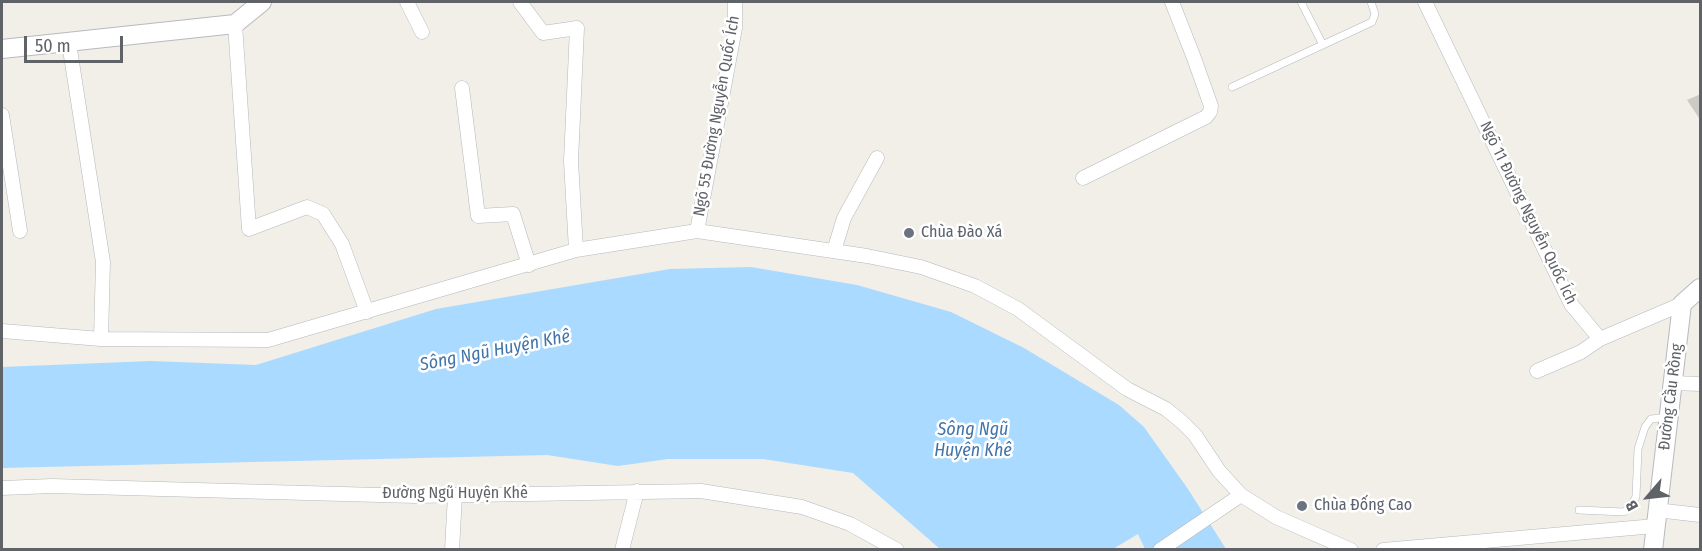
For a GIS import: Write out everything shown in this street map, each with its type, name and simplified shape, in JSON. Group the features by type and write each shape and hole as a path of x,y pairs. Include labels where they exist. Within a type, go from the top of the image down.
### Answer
{"street":[{"path":"2,49 235,24 262,2"},
{"path":"407,2 422,32"},
{"path":"520,2 543,33 578,27 571,161 576,250"},
{"name":"Ngõ 55 Đường Nguyễn Quốc Ích","path":"697,231 735,28 735,2"},
{"path":"1083,178 1206,117 1210,112 1211,106 1172,2"},
{"name":"Ngõ 11 Đường Nguyễn Quốc Ích","path":"1425,2 1571,304 1600,339"},
{"path":"235,24 249,229 307,207 323,214 342,244 367,312"},
{"path":"69,43 103,262 101,339"},
{"path":"462,88 478,216 513,214 530,265"},
{"path":"2,115 20,231"},
{"path":"834,251 844,218 878,158"},
{"path":"2,331 101,339 268,340 576,250 697,231 834,251 921,267 975,286 1018,309 1127,389 1166,410 1182,422 1195,435 1236,499 1351,549"},
{"path":"1537,371 1581,352 1600,339 1682,304 1701,288"},
{"name":"Đường Cầu Rồng","path":"1653,549 1682,304"},
{"path":"1672,383 1701,384"},
{"name":"Đường Ngũ Huyện Khê","path":"2,488 52,486 455,495 701,491 802,507 850,524 897,549"},
{"path":"622,549 637,491"},
{"path":"452,549 455,495"},
{"path":"1160,549 1236,499"},
{"path":"1383,549 1656,518 1701,515"}],"lane":[{"path":"1301,2 1323,45"},
{"path":"1232,87 1372,22 1375,14 1371,2"},
{"path":"1579,510 1624,512 1630,507 1636,497 1638,449 1645,427 1652,419 1668,417"}],"water":[{"name":"Sông Ngũ Huyện Khê","path":"751,267 857,285 951,312 1024,348 1119,405 1144,427 1188,489 1226,549 1145,549 1138,534 1113,549 940,549 853,473 763,459 668,459 618,466 547,455 2,468 2,367 151,361 256,365 436,309 670,269"}],"building":[{"path":"1701,94 1701,121 1687,100"}],"place":[{"name":"Chùa Đào Xá","path":"909,233"},
{"name":"Chùa Đống Cao","path":"1302,506"}]}
